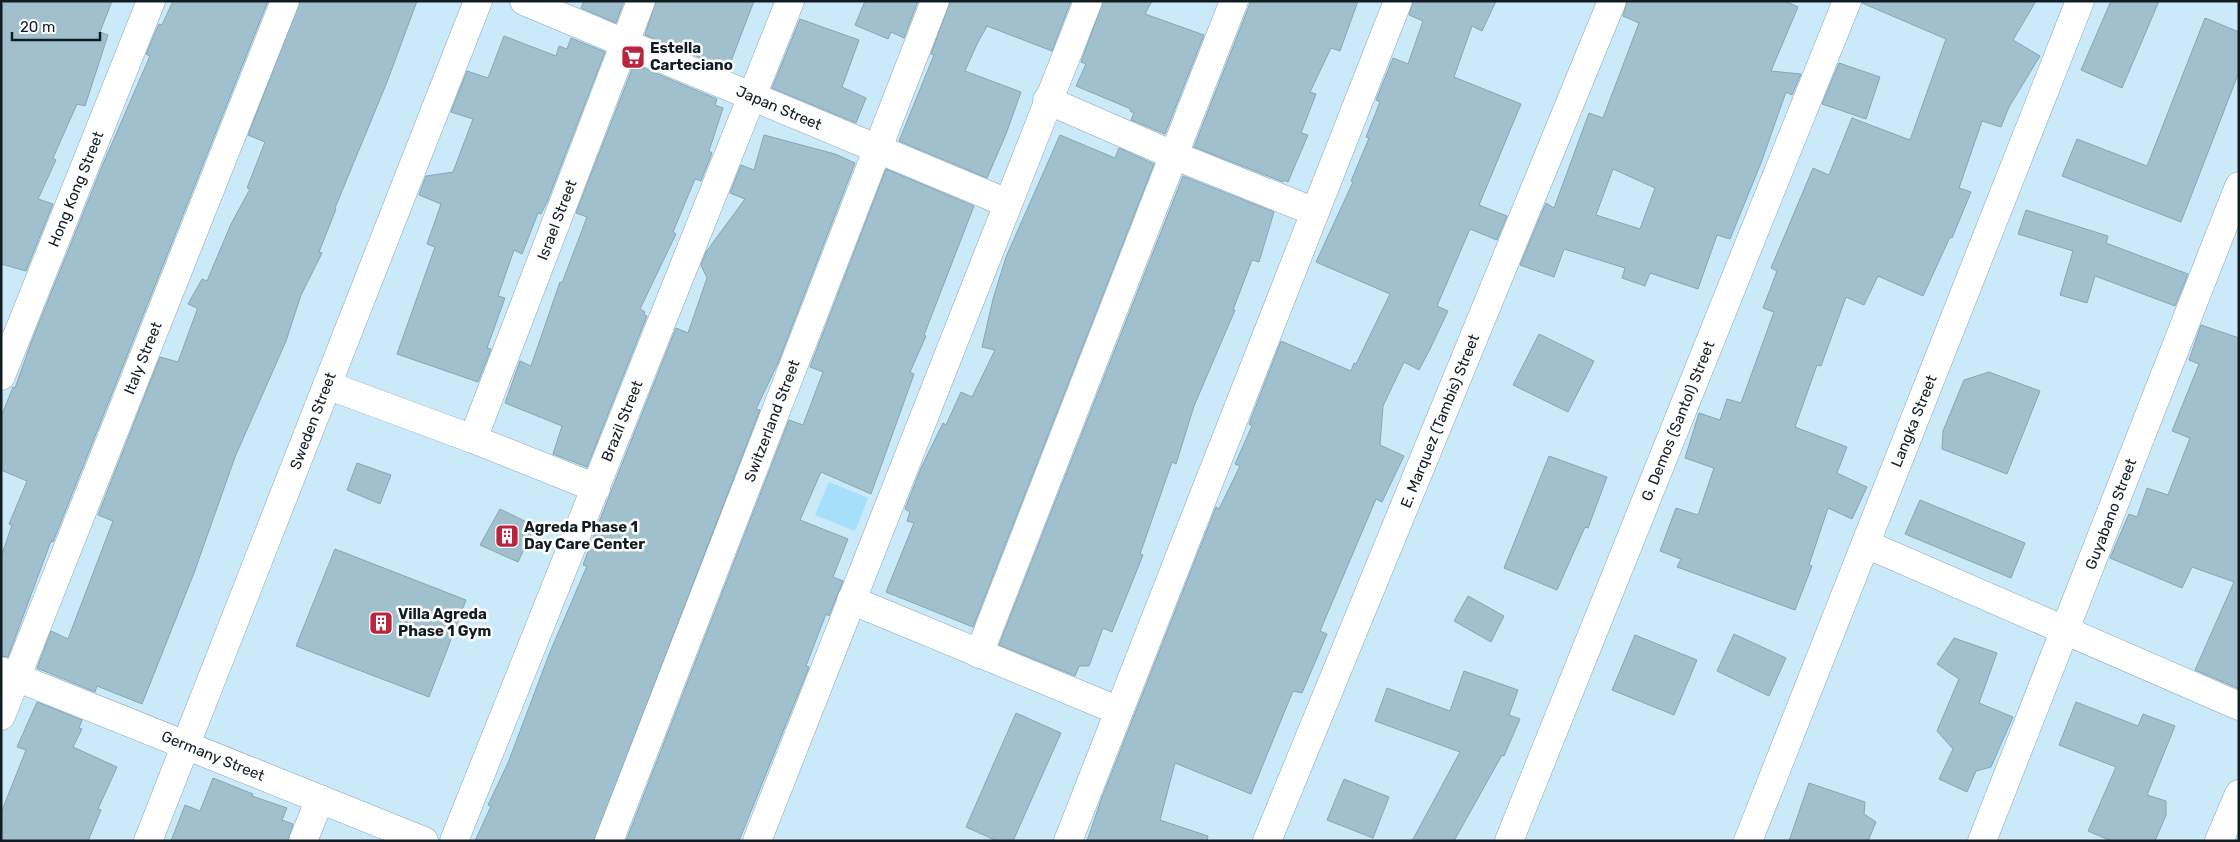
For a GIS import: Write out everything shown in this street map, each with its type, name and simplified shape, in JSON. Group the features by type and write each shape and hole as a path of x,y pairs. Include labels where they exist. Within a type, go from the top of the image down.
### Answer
{"street":[{"name":"Hong Kong Street","path":"1,376 151,1"},
{"name":"Italy Street","path":"1,716 9,674 285,1"},
{"name":"Sweden Street","path":"148,841 478,1"},
{"name":"Japan Street","path":"524,1 1007,203"},
{"name":"Israel Street","path":"473,439 641,1"},
{"name":"Brazil Street","path":"454,841 790,1"},
{"name":"Switzerland Street","path":"608,841 935,1"},
{"path":"757,841 1047,100 1088,1"},
{"path":"979,654 1234,1"},
{"path":"1068,841 1398,1"},
{"name":"E. Marquez (Tambis) Street","path":"1267,841 1612,1"},
{"name":"G. Demos (Santol) Street","path":"1509,841 1847,1"},
{"name":"Langka Street","path":"1748,841 2080,1"},
{"path":"1047,100 1173,155 1315,212"},
{"name":"Guyabano Street","path":"1982,841 2066,632 2239,186"},
{"path":"327,384 596,488"},
{"path":"1866,544 2239,706"},
{"path":"851,600 1119,710"},
{"name":"Germany Street","path":"9,674 424,841"},
{"path":"2219,841 2239,794"},
{"path":"303,841 320,799"}],"shaded area":[{"path":"829,482 868,498 855,531 815,515"}],"building":[{"path":"5,1 112,1 100,32 108,35 85,106 77,104 53,158 56,160 38,199 53,204 26,271 1,264 1,10"},
{"path":"173,1 268,1 53,542 51,541 8,657 1,656 1,557 12,525 9,524 27,481 1,470 1,417 13,387 15,388 31,343 103,164 150,56 146,54 159,24 162,25"},
{"path":"300,1 417,1 387,82 335,208 319,252 322,253 301,295 286,341 235,457 194,573 142,704 97,686 95,692 37,668 51,631 68,639 113,521 98,515 160,357 178,362 197,310 197,308 188,304 202,279 207,281 231,224 250,189 247,188 265,142 248,135"},
{"path":"584,1 624,1 616,23 581,8"},
{"path":"656,1 754,1 728,69 645,35"},
{"path":"865,1 918,1 904,38 891,32 888,39 855,25"},
{"path":"950,1 1071,1 1052,51 987,26 977,44 965,71 1021,92 987,178 899,141 934,55 931,54"},
{"path":"1103,1 1152,1 1145,14 1204,35 1165,134 1131,120 1134,113 1130,111 1131,109 1076,86 1086,64 1081,62"},
{"path":"1251,1 1358,1 1340,51 1331,48 1310,92 1316,94 1301,133 1308,135 1288,182 1284,180 1283,182 1194,147"},
{"path":"1413,1 1496,1 1482,31 1472,26 1454,77 1521,104 1479,205 1507,216 1497,240 1470,229 1437,306 1448,311 1430,349 1419,370 1404,362 1383,406 1380,445 1404,456 1382,502 1376,499 1320,631 1327,634 1302,693 1293,691 1251,794 1175,763 1160,820 1208,836 1207,841 1087,841 1101,800 1216,507 1219,509 1240,466 1235,464 1252,426 1249,424 1281,341 1351,371 1390,294 1316,262 1353,182 1351,181 1369,138 1366,137 1380,102 1376,100 1393,58 1408,64 1423,21 1409,15"},
{"path":"1627,1 1785,1 1798,7 1771,71 1801,74 1792,95 1786,92 1761,163 1730,239 1717,235 1698,289 1650,273 1645,286 1622,278 1625,268 1564,249 1554,277 1520,265 1546,203 1554,208 1589,113 1603,118 1639,23 1623,16","holes":["1613,169 1655,188 1640,229 1596,215"]},
{"path":"1862,1 2036,1 2013,40 2040,56 2009,107 2001,127 1982,121 1959,188 1971,192 1952,238 1950,237 1923,296 1878,276 1864,305 1846,297 1821,366 1817,365 1795,427 1847,447 1837,473 1867,487 1852,519 1828,508 1809,565 1812,566 1795,610 1677,567 1681,559 1660,551 1676,508 1698,515 1714,468 1685,458 1699,413 1720,420 1727,399 1741,403 1774,312 1763,308 1777,271 1771,268 1813,168 1829,175 1852,118 1910,140 1946,39 1862,3"},
{"path":"2111,1 2159,1 2122,88 2081,70"},
{"path":"2205,18 2239,32 2239,72 2181,222 2062,176 2077,139 2147,166"},
{"path":"800,19 859,40 842,87 866,98 856,123 772,88"},
{"path":"504,36 556,56 559,46 567,49 571,38 605,52 547,202 541,214 538,213 522,254 514,250 498,296 505,298 487,348 491,349 478,382 397,354 435,247 427,244 441,204 419,195 426,176 453,172 473,119 451,112 467,71 488,78"},
{"path":"1839,63 1880,77 1866,119 1822,104"},
{"path":"634,64 717,99 715,105 723,108 709,151 712,153 701,181 695,179 673,232 676,234 640,309 647,316 587,467 553,454 562,426 505,403 520,361 531,366 560,282 562,283 587,217 576,213"},
{"path":"764,135 835,154 855,163 778,363 756,409 760,410 594,841 475,841 491,806 488,805 508,763 550,652 587,566 583,565 597,527 676,328 688,333 707,278 701,265 706,252 745,199 730,193 741,165 754,170"},
{"path":"1060,135 1115,158 1119,148 1154,164 973,627 886,592 914,523 907,521 910,512 905,509 921,468 943,423 946,425 961,392 972,397 995,350 982,347 993,299 1006,257"},
{"path":"886,169 974,206 924,335 926,336 910,372 914,374 871,494 821,472 800,520 848,539 833,577 843,581 829,616 826,614 806,666 809,667 739,841 626,841 789,420 803,425 823,372 810,367"},
{"path":"1183,176 1274,212 1259,262 1252,260 1233,310 1235,310 1194,406 1176,464 1172,462 1140,554 1143,555 1112,632 1103,628 1089,666 1079,666 1075,676 999,645"},
{"path":"2026,210 2108,236 2106,243 2188,274 2175,306 2095,276 2087,303 2060,295 2073,251 2018,234"},
{"path":"2201,325 2239,338 2239,689 2195,670 2234,582 2192,567 2182,588 2110,558 2129,514 2137,517 2147,488 2168,495 2190,438 2172,431 2199,364 2189,360"},
{"path":"1539,334 1594,361 1568,412 1513,385"},
{"path":"1989,372 2040,391 2007,474 1942,449 1943,431 1964,380"},
{"path":"1549,456 1607,477 1588,528 1585,527 1557,590 1504,568"},
{"path":"357,463 391,475 380,504 347,490"},
{"path":"1920,500 2025,543 2011,578 1905,534"},
{"name":"Agreda Phase 1 Day Care Center","path":"500,509 535,526 518,562 480,545"},
{"name":"Villa Agreda Phase 1 Gym","path":"335,549 466,600 429,697 296,646"},
{"path":"1468,596 1504,616 1491,642 1454,621"},
{"path":"1734,634 1786,658 1769,696 1717,671"},
{"path":"1635,635 1697,660 1674,715 1612,690"},
{"path":"1954,638 1997,653 1979,703 2013,717 1991,767 1976,771 1967,792 1939,779 1953,749 1937,731 1959,679 1937,664"},
{"path":"1464,671 1518,690 1509,715 1520,719 1504,756 1502,755 1454,841 1412,841 1460,752 1375,721 1387,688 1450,711"},
{"path":"37,702 82,720 79,728 82,729 73,747 117,767 98,809 101,810 88,841 1,841 1,813 26,750 17,747"},
{"path":"2076,702 2138,726 2143,714 2175,726 2147,795 2166,801 2166,815 2155,841 2111,841 2088,831 2116,767 2059,745"},
{"path":"1016,713 1061,733 1013,841 997,841 966,827"},
{"path":"213,778 253,794 252,796 287,808 282,820 293,824 288,841 171,841 185,805 200,811"},
{"path":"1344,779 1389,797 1373,838 1327,820"},
{"path":"1809,783 1865,802 1864,814 1876,822 1868,841 1789,841"}],"place":[{"name":"Estella Carteciano","path":"633,57"},
{"name":"Agreda Phase 1 Day Care Center","path":"507,536"},
{"name":"Villa Agreda Phase 1 Gym","path":"381,623"}]}
